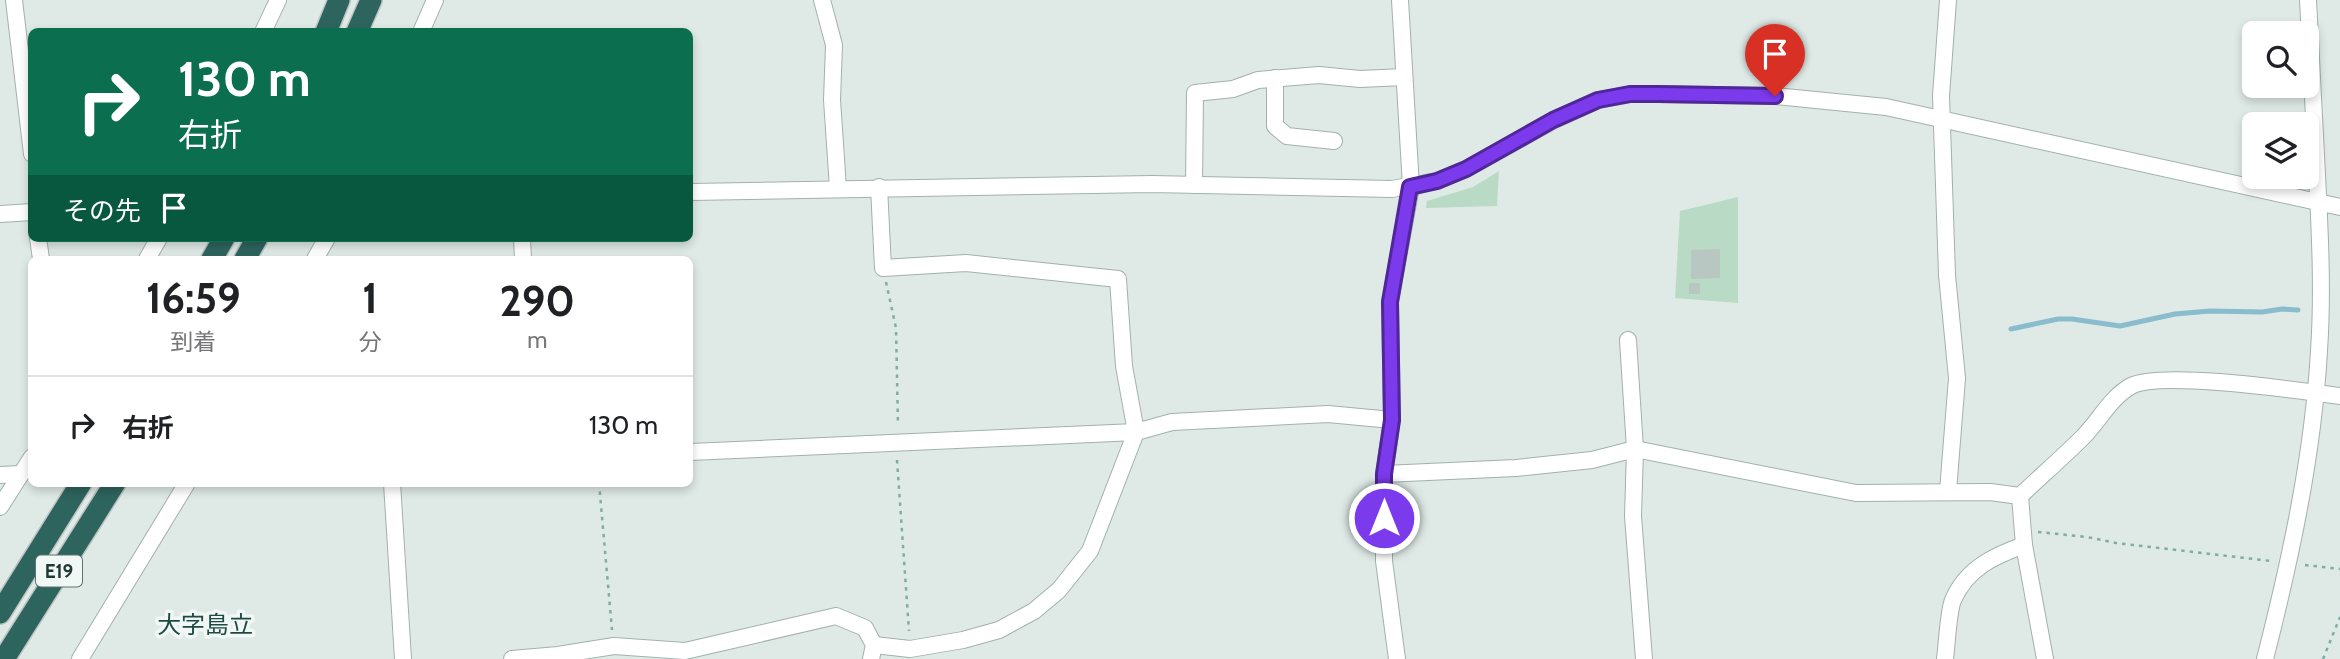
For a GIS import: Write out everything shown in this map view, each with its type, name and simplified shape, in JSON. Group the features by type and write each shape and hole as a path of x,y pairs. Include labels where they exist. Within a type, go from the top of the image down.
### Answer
{"highway":[{"path":"328,28 339,0"},
{"path":"359,28 371,0"},
{"name":"E19","path":"0,613 79,487"},
{"name":"E19","path":"4,659 112,487"}],"street":[{"path":"14,0 28,120"},
{"path":"265,28 278,0"},
{"path":"423,28 435,0"},
{"path":"822,0 834,45 832,100 838,188"},
{"path":"1397,659 1387,600 1384,561 1384,474 1392,420 1390,302 1410,187 1400,0"},
{"path":"1948,0 1941,96 1947,275 1957,378 1948,491"},
{"path":"2265,659 2289,563 2303,491 2316,393 2321,295 2308,0"},
{"path":"1194,185 1195,93 1233,89 1258,80 1275,78 1319,75 1360,79 1404,77"},
{"path":"1275,78 1275,126 1287,136 1334,141"},
{"path":"693,192 879,187 1194,185 1392,190 1437,181 1466,169 1553,120 1598,100 1630,94 1775,96 1886,107 2340,207"},
{"path":"512,659 614,646 685,651 836,616 865,628 873,652 962,640 999,630 1034,611 1059,590 1090,551 1136,432 1124,366 1118,279 966,263 883,268 879,187"},
{"path":"0,214 28,212"},
{"path":"1628,340 1635,449 1633,516 1644,659"},
{"path":"2020,496 2084,436 2116,399 2131,386 2148,380 2212,382 2340,396"},
{"path":"693,452 1136,432 1172,422 1328,414 1392,420"},
{"path":"1384,474 1516,468 1592,460 1635,449 1856,493 1948,491 2020,496"},
{"path":"0,507 28,463"},
{"path":"0,475 20,474"},
{"path":"80,659 185,487"},
{"path":"392,487 403,659"},
{"path":"2020,496 2023,538 2045,659"},
{"path":"1944,659 1953,601 1971,575 1990,558 2023,538"}],"path":[{"path":"883,268 896,328 896,444 910,649"},
{"path":"600,487 614,646"},
{"path":"2023,538 2087,537 2116,544 2340,569"},
{"path":"2323,659 2340,617"}],"green space":[{"path":"1499,171 1497,206 1426,208 1427,201 1473,187"},
{"path":"1738,197 1738,303 1675,298 1680,211"}],"building":[{"path":"1720,249 1720,278 1691,279 1691,250"},
{"path":"1689,283 1700,283 1700,294 1689,294"}],"waterway":[{"path":"2011,329 2058,319 2120,326 2175,314 2298,310"}],"district":[{"name":"大字島立","path":"205,625"}],"route":[{"path":"1384,518 1384,474 1392,420 1390,302 1410,187 1437,181 1466,169 1553,120 1598,100 1630,94 1775,96"}]}
